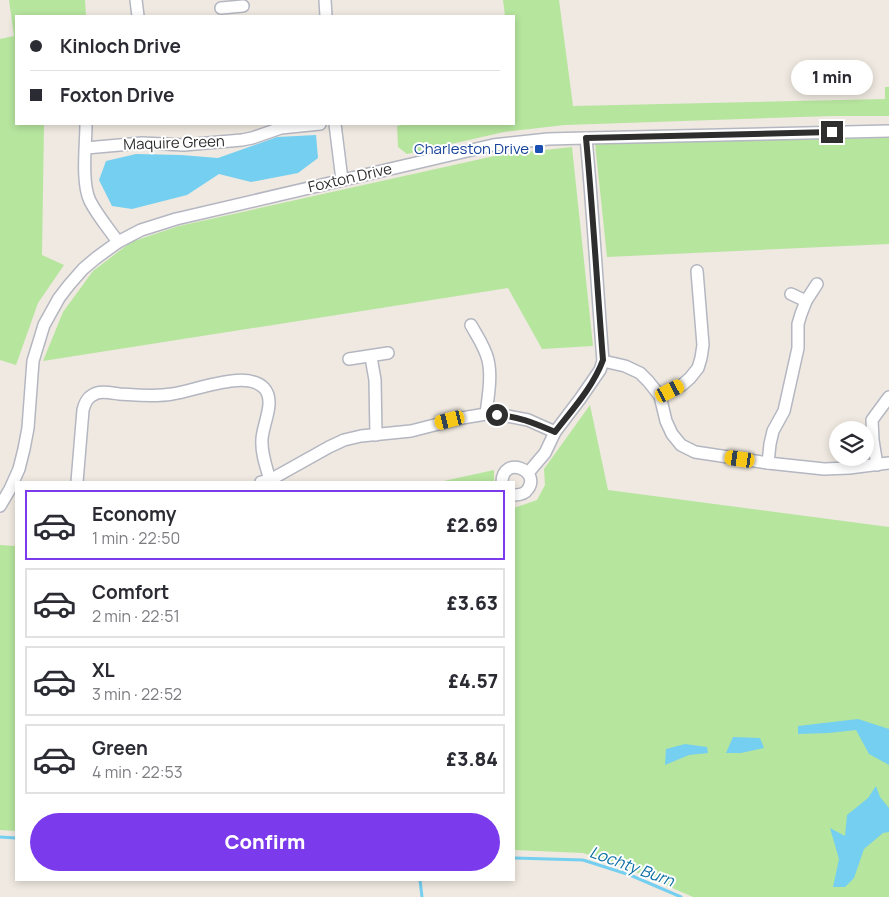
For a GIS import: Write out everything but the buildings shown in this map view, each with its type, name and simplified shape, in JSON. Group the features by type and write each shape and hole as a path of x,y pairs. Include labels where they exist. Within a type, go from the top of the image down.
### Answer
{"street":[{"path":"136,0 138,15"},
{"path":"325,0 326,15"},
{"path":"222,8 243,7"},
{"path":"86,125 86,190 90,201 118,242"},
{"name":"Maquire Green","path":"86,148 142,142 184,145 242,140 281,128 310,125"},
{"path":"335,125 342,180"},
{"name":"Foxton Drive","path":"0,506 19,469 24,449 28,428 31,372 44,325 59,298 83,269 118,242 141,230 176,219 494,145 548,139 889,131"},
{"path":"528,472 545,453 555,432 600,370 603,360 586,138"},
{"path":"660,396 682,385 690,378 698,368 702,358 703,345 696,271"},
{"path":"768,463 770,444 784,411 798,348 800,314 817,284"},
{"path":"791,294 806,302"},
{"path":"471,325 489,364 486,414"},
{"path":"349,359 388,353"},
{"path":"371,357 375,380 376,435"},
{"path":"603,360 625,366 640,373 660,396 666,421 672,434 682,444 695,452 824,470 889,463"},
{"path":"77,481 83,410 85,402 99,392 150,396 194,390 217,383 243,380 255,382 268,393 269,406 262,439 262,455 266,481 344,440 361,436 411,431 462,418 486,414 507,416 528,420 555,432"},
{"path":"877,465 872,420 889,397"},
{"path":"502,481 504,474 511,468 520,468 528,472 531,480 528,489 522,494 515,495"}],"green space":[{"path":"9,0 85,0 86,15 15,15 15,125 44,125 42,255 64,265 38,303 16,365 0,360 0,39 14,36"},
{"path":"503,0 559,0 573,106 885,99 885,87 889,87 889,116 832,116 565,125 504,132 407,154 398,147 397,126 515,125 515,15 505,15"},
{"path":"889,138 889,244 607,257 595,143"},
{"path":"572,147 593,346 542,349 508,288 43,361 63,312 93,271 131,242 179,226 499,155"},
{"path":"590,405 608,490 889,527 889,897 693,897 617,864 583,853 515,850 515,508 537,500 545,485 544,469"},
{"path":"494,470 494,481 444,481"},
{"path":"0,545 15,546 15,831 0,830"}],"water":[{"path":"316,135 318,158 298,173 251,182 219,174 187,195 132,209 112,206 99,180 106,161 136,154 218,158 277,137"},
{"path":"858,719 889,729 889,765 869,754 856,730 798,734 798,726"},
{"path":"733,737 760,738 764,748 741,753 726,753"},
{"path":"685,744 707,747 708,753 689,755 665,765 666,749"},
{"path":"876,786 880,797 889,808 889,832 883,833 864,849 854,878 845,887 833,887 839,859 830,828 845,836 847,815 868,798"}],"waterway":[{"name":"Lochty Burn","path":"0,837 15,838"},
{"name":"Lochty Burn","path":"515,858 583,860 630,875 681,897"},
{"path":"420,881 422,897"}],"place":[{"name":"Charleston Drive","path":"539,149"}],"route":[{"path":"497,415 528,420 555,432 600,370 603,360 586,138 832,132"}]}
